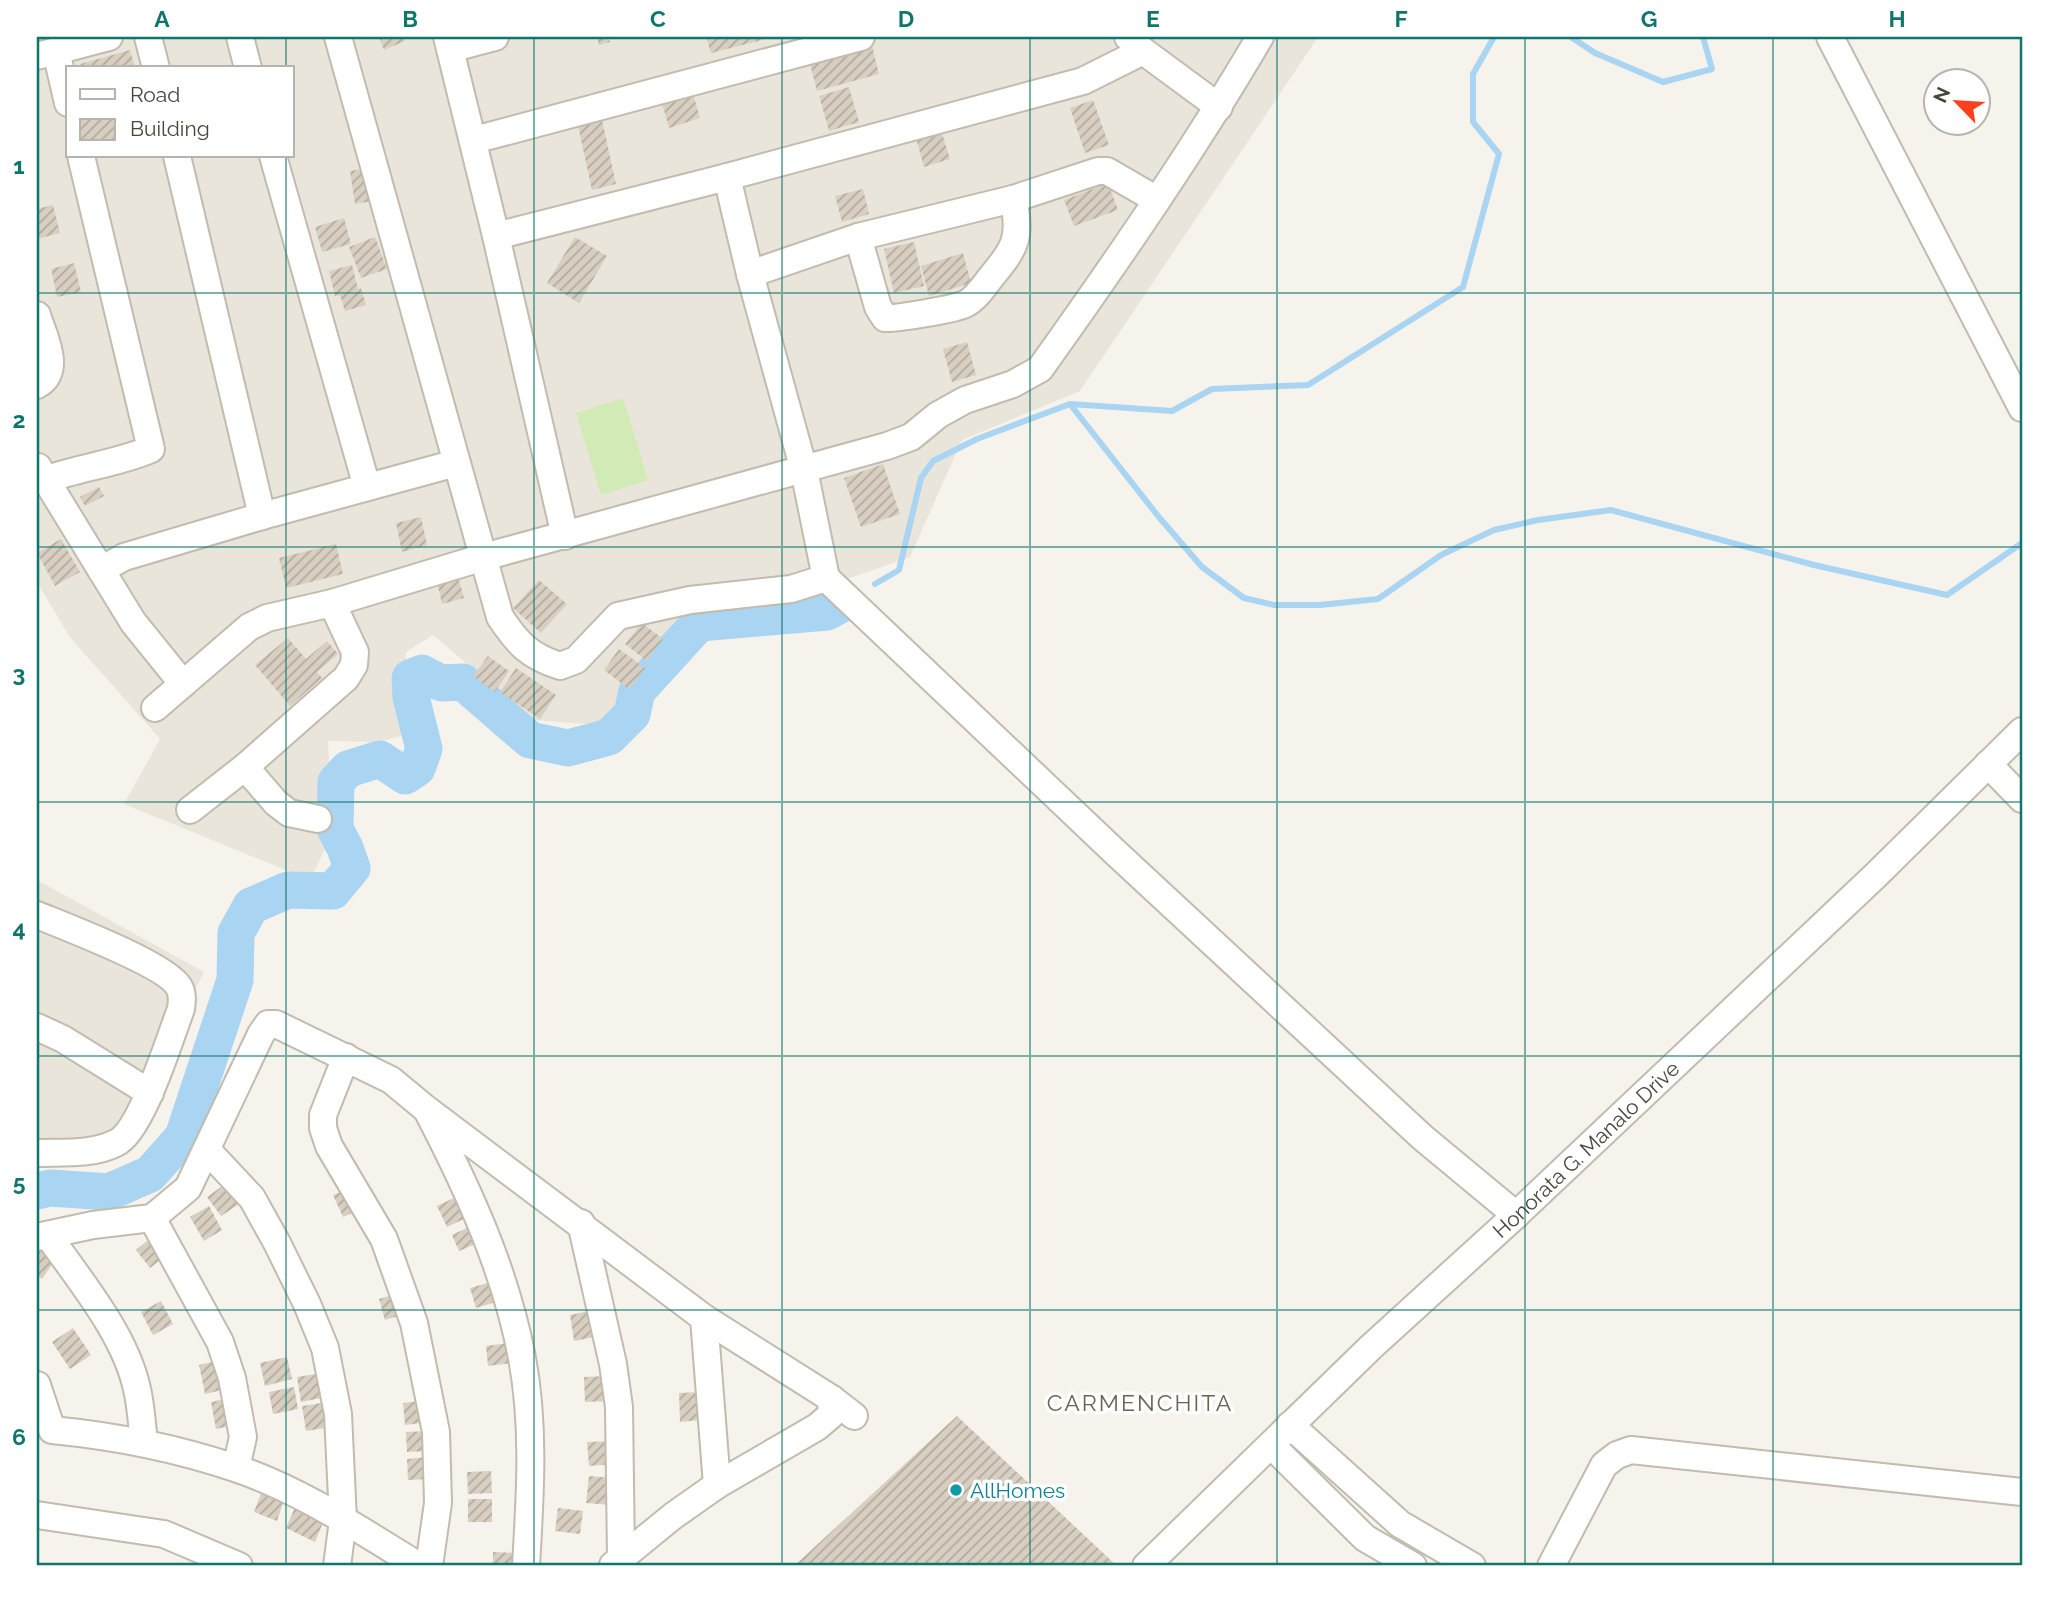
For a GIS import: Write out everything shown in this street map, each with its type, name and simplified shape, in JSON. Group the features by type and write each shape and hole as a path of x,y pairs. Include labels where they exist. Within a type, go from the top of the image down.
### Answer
{"street":[{"path":"66,98 46,53 109,37"},
{"path":"148,37 155,66"},
{"path":"240,37 247,66"},
{"path":"338,37 500,617 518,644 560,667 576,660 618,617 690,600 791,589 826,578"},
{"path":"495,37 448,43 474,140 565,536"},
{"path":"474,140 861,37"},
{"path":"155,708 249,627 267,618 332,603 484,557 804,470 911,437 938,415 965,400 1013,384 1040,369 1219,107 1259,37"},
{"path":"1830,37 2022,408"},
{"path":"496,236 1083,81 1135,44 1219,107"},
{"path":"81,158 151,449 134,457 73,470 41,473 133,622 183,684"},
{"path":"177,158 262,516"},
{"path":"274,158 367,487"},
{"path":"750,274 858,237 1013,199 1098,171 1107,171 1157,200"},
{"path":"727,177 750,274 804,470 826,578 1116,853 1422,1137 1516,1214"},
{"path":"858,237 878,307 885,318 965,304 980,292 1008,257 1016,240 1018,220 1013,199"},
{"path":"37,314 51,363 49,373 37,385"},
{"path":"101,570 124,558 262,516 456,463"},
{"path":"190,810 245,767 346,678 354,665 355,652 332,603"},
{"name":"Honorata G. Manalo Drive","path":"1146,1566 1290,1425 1875,876 2022,731"},
{"path":"1989,764 2022,799"},
{"path":"245,767 275,803 289,813 318,819"},
{"path":"37,915 150,965 179,986 182,997 181,1009 150,1093 134,1123 119,1142 95,1150 37,1152"},
{"path":"144,1443 137,1389 127,1358 99,1306 42,1236 93,1225 152,1218 188,1188 268,1024 276,1024 391,1080 704,1318 832,1399 854,1416"},
{"path":"37,1027 63,1039 150,1093"},
{"path":"346,1058 323,1115 323,1128 329,1146 384,1239 414,1323 436,1432 438,1503 429,1566"},
{"path":"426,1109 470,1194 502,1284 522,1358 529,1422 531,1488 526,1566"},
{"path":"207,1150 251,1198 289,1268 325,1348 338,1414 343,1520 337,1566"},
{"path":"152,1218 220,1342 232,1378 243,1437 236,1468"},
{"path":"581,1223 613,1364 619,1407 616,1561"},
{"path":"704,1318 717,1485"},
{"path":"37,1385 52,1430 144,1443 236,1468 307,1500 419,1566"},
{"path":"616,1561 717,1485 817,1427 831,1415 832,1399"},
{"path":"1290,1425 1400,1524 1472,1566"},
{"path":"1271,1445 1385,1558 1413,1566"},
{"path":"1551,1566 1604,1465 1616,1455 1631,1450 2022,1492"},
{"path":"1381,1506 1385,1558"},
{"path":"37,1515 164,1534 239,1566"}],"shaded area":[{"path":"37,37 1318,37 1080,391 962,440 910,557 813,591 705,603 599,725 533,720 433,635 406,652 405,735 378,742 328,741 331,804 325,849 310,880 124,804 160,739 69,636 37,582"},
{"path":"37,880 204,972 119,1142 37,1154"}],"green space":[{"path":"623,398 648,480 601,495 576,413"}],"building":[{"path":"379,37 403,37 405,41 384,50"},
{"path":"597,37 609,37 610,42 599,45"},
{"path":"706,37 765,37 766,39 711,53"},
{"path":"872,46 879,74 817,91 810,64"},
{"path":"130,50 134,66 80,66"},
{"path":"849,87 859,122 829,131 819,96"},
{"path":"692,90 700,118 669,128 661,100"},
{"path":"1093,100 1109,145 1085,153 1070,108"},
{"path":"602,120 616,184 592,190 578,126"},
{"path":"941,130 950,159 924,167 916,138"},
{"path":"367,168 373,201 355,204 350,171"},
{"path":"1108,183 1118,210 1074,226 1064,200"},
{"path":"863,189 869,214 842,222 835,196"},
{"path":"53,205 60,233 37,239 37,209"},
{"path":"344,218 351,244 322,252 315,227"},
{"path":"375,237 387,269 361,278 349,247"},
{"path":"575,237 607,256 579,303 547,283"},
{"path":"914,242 924,286 894,293 884,249"},
{"path":"963,253 971,283 929,296 921,266"},
{"path":"74,263 81,292 57,297 51,269"},
{"path":"352,265 358,289 361,288 366,305 345,311 340,295 335,296 329,271"},
{"path":"967,342 976,375 952,382 943,349"},
{"path":"883,464 900,514 861,527 844,478"},
{"path":"99,487 104,496 85,506 80,497"},
{"path":"421,517 427,545 402,552 396,523"},
{"path":"61,539 80,572 55,586 37,553"},
{"path":"336,544 343,574 286,588 279,558"},
{"path":"459,580 464,598 442,604 438,586"},
{"path":"539,580 567,604 541,633 513,608"},
{"path":"642,623 663,639 647,661 625,644"},
{"path":"288,638 306,659 327,641 338,654 317,672 322,678 290,706 255,665"},
{"path":"619,649 645,668 629,689 604,670"},
{"path":"488,656 509,671 495,692 473,676"},
{"path":"516,668 556,695 540,719 500,692"},
{"path":"228,1182 242,1202 221,1216 207,1197"},
{"path":"350,1188 359,1210 343,1217 333,1195"},
{"path":"458,1196 468,1217 447,1227 437,1206"},
{"path":"209,1206 222,1230 204,1241 190,1217"},
{"path":"471,1226 478,1243 459,1251 452,1235"},
{"path":"157,1233 171,1252 150,1268 136,1250"},
{"path":"37,1246 55,1260 42,1279 37,1275"},
{"path":"491,1282 496,1302 476,1308 470,1288"},
{"path":"399,1293 405,1314 385,1320 379,1299"},
{"path":"161,1301 173,1324 153,1335 141,1312"},
{"path":"594,1310 599,1336 574,1341 570,1315"},
{"path":"73,1328 91,1355 70,1369 52,1342"},
{"path":"509,1343 511,1363 488,1366 486,1346"},
{"path":"287,1357 292,1379 265,1386 260,1363"},
{"path":"219,1360 226,1389 205,1394 199,1365"},
{"path":"322,1373 326,1397 301,1402 297,1377"},
{"path":"610,1376 611,1401 585,1402 584,1377"},
{"path":"294,1387 298,1409 273,1414 269,1392"},
{"path":"700,1392 701,1420 680,1422 679,1393"},
{"path":"230,1398 235,1425 216,1429 211,1402"},
{"path":"425,1400 428,1422 405,1425 403,1403"},
{"path":"328,1402 332,1427 306,1431 302,1406"},
{"name":"AllHomes","path":"957,1416 1117,1566 794,1566"},
{"path":"428,1431 429,1451 407,1452 406,1432"},
{"path":"614,1441 615,1464 589,1466 587,1442"},
{"path":"427,1457 428,1479 408,1480 407,1459"},
{"path":"491,1471 492,1493 468,1494 467,1472"},
{"path":"589,1476 613,1478 611,1505 586,1503"},
{"path":"263,1488 285,1497 277,1521 254,1512"},
{"path":"468,1499 492,1499 492,1522 468,1522"},
{"path":"296,1505 325,1518 315,1542 286,1528"},
{"path":"558,1508 583,1511 580,1534 555,1531"},
{"path":"493,1552 518,1553 518,1566 493,1566"}],"waterway":[{"path":"875,584 899,570 921,478 933,461 977,439 1070,404 1172,411 1212,389 1308,385 1463,287 1499,154 1473,122 1473,74 1494,37"},
{"path":"1571,37 1595,53 1663,82 1712,69 1703,37"},
{"path":"1070,404 1202,567 1244,598 1274,605 1320,605 1378,599 1441,555 1494,530 1538,520 1611,510 1814,565 1947,595 2022,543"},
{"path":"37,1191 50,1188 109,1192 150,1174 183,1137 235,980 236,933 251,906 288,890 333,891 352,868 335,829 336,782 348,769 380,759 405,776 417,768 424,749 411,697 410,678 422,673 441,683 463,682 530,740 568,748 609,737 632,714 637,691 699,623 827,612 845,602"}],"place":[{"name":"AllHomes","path":"956,1490"}],"district":[{"name":"CARMENCHITA","path":"1140,1402"}]}
